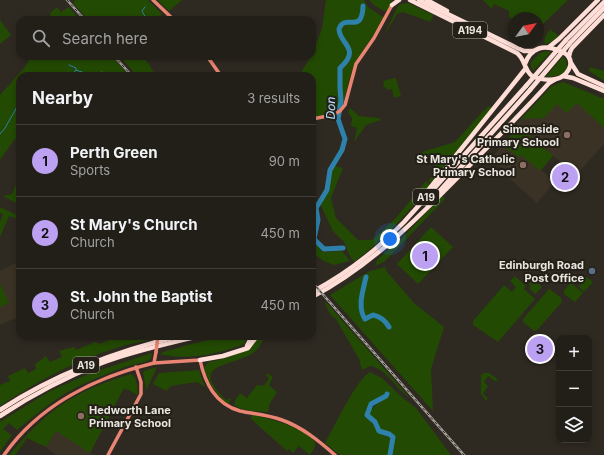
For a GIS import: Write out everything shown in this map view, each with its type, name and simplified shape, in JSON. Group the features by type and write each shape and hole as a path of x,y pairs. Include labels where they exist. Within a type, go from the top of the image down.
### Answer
{"highway":[{"path":"392,5 394,0"},
{"path":"392,5 399,0"},
{"name":"A194","path":"406,0 417,1 517,53 534,77 554,80"},
{"name":"A194","path":"410,0 417,1 524,51 533,51 549,47"},
{"path":"427,0 479,30"},
{"path":"549,47 556,43 598,0"},
{"name":"A19","path":"316,295 362,266 402,232 568,41 604,2"},
{"name":"A19","path":"568,41 604,8"},
{"path":"402,232 437,199 549,83 563,76 569,70 570,52 572,48 604,15"},
{"path":"549,47 565,54 573,69 578,74 604,86"},
{"path":"404,222 525,66 528,56 533,51"},
{"path":"563,76 575,78 604,90"},
{"name":"A19","path":"316,290 366,257 404,222 528,88"},
{"name":"A19","path":"0,410 41,386 92,362 164,340"},
{"name":"A19","path":"0,416 40,392 89,368 120,357 184,340"},
{"path":"244,349 249,343 249,340"},
{"path":"200,360 223,356 244,349 251,345 254,340"}],"street":[{"path":"152,0 170,16"},
{"path":"316,118 336,114 343,107 346,102 350,82 356,64 374,38 392,5"},
{"path":"210,60 218,72"},
{"path":"154,363 158,340"},
{"path":"4,455 33,422 56,404 96,383 136,367 154,363 200,360 203,373 209,386 216,396 224,403 239,410 267,415 291,423 310,434 335,455"},
{"path":"108,455 140,394 140,382 136,367"}],"shaded area":[{"name":"Simonside Primary School","path":"563,82 604,99 604,144 578,173 565,161 563,164 553,156 541,170 555,182 537,203 500,170 502,168 499,166 501,163 493,156 519,126 516,124 552,86"},
{"path":"16,263 16,318 0,325 0,271"},
{"name":"Hedworth Lane Primary School","path":"124,388 90,453 94,455 56,455 46,447 27,438"}],"green space":[{"path":"74,0 148,0 162,14 160,16 84,16 73,3 75,1"},
{"path":"157,0 182,0 169,11"},
{"path":"326,0 364,0 368,7 383,17 378,28 354,65 343,105 329,114 316,117 316,72 301,72 309,60 316,60 316,45 322,28"},
{"path":"369,0 392,0 388,10 384,11 375,6"},
{"path":"483,0 568,0 544,23 544,12 509,12 494,4 492,9"},
{"path":"408,3 434,15 430,22 403,12 397,14 383,37 398,6"},
{"path":"57,7 61,12 69,7 77,16 50,16 50,13"},
{"path":"0,20 11,35 0,44"},
{"path":"550,29 560,37 546,44 544,43 545,37"},
{"path":"546,51 551,52 533,71 531,62 540,53"},
{"path":"563,56 567,66 564,72 556,76 546,77"},
{"path":"29,60 115,60 126,72 20,72"},
{"path":"123,60 146,60 154,72 134,72"},
{"path":"590,67 604,71 604,81 589,71"},
{"path":"16,77 16,138 0,160 0,95"},
{"path":"396,78 401,96 394,98 392,89 387,90 386,87 384,88 383,81"},
{"path":"563,82 604,99 604,128 577,103 567,113 557,104 544,118 521,119 552,86"},
{"path":"490,106 492,108 431,183 428,181 436,173 435,167 433,162 423,160 422,152 455,142 484,110 486,112 485,110 487,107"},
{"path":"350,108 359,116 379,118 381,120 366,125 354,142 357,128 351,126 352,118 348,112"},
{"path":"519,126 553,156 540,171 521,155 519,158 503,145"},
{"path":"332,165 343,168 331,198 336,218 358,240 372,240 396,218 426,181 430,185 395,226 366,253 355,261 352,260 344,242 333,231 320,204"},
{"path":"16,184 16,203 3,196 12,194"},
{"path":"442,196 445,199 384,262 375,266 377,260 403,237"},
{"path":"0,207 16,215 16,218 9,216 0,237 0,222 3,214 0,213"},
{"path":"431,227 453,247 418,284 397,264"},
{"path":"316,244 323,252 342,251 350,261 334,265 322,260 316,255"},
{"path":"385,267 387,272 414,303 444,327 431,369 433,411 330,295 370,271"},
{"path":"515,276 526,286 524,289 535,299 498,342 473,325 473,321 504,285 512,292 516,287 510,281"},
{"path":"587,277 593,282 584,292 579,286"},
{"path":"534,279 542,287 535,294 529,288 531,286 529,284"},
{"path":"0,283 9,303 0,307"},
{"path":"571,283 583,293 575,302 564,294 564,290"},
{"path":"549,289 561,298 562,302 537,330 534,331 523,322 523,319"},
{"path":"326,302 410,398 386,375 376,368 370,366 362,370 359,359 336,319 330,314 325,303"},
{"path":"110,340 147,340 100,353 85,359 41,381 0,406 0,385 10,381 8,376 25,368 28,373 36,369 35,364 46,356 50,362 62,357 59,351 74,347 76,350 95,342 100,344"},
{"path":"209,340 246,340 245,344 224,351 192,357 160,354 183,346"},
{"path":"256,340 263,340 253,353 216,368 212,373 211,379 215,388 226,400 232,398 229,403 226,403 212,387 204,368 208,362 237,354"},
{"path":"152,353 151,359 128,366 78,386 51,403 17,430 9,423 3,429 12,435 0,452 0,422 50,391 91,373"},
{"path":"157,367 145,393 146,389 143,372"},
{"path":"199,370 205,387 197,382 171,386 166,391 153,384 159,373"},
{"path":"370,372 382,378 416,408 451,455 391,455 395,438 380,428 369,414 375,406 388,395 386,394 370,404 366,416 380,433 391,438 389,455 340,455 325,443 358,384"},
{"path":"267,373 273,377 269,385 277,392 270,403 268,412 246,410 234,405 240,393 247,398 257,385 264,386 269,378 266,376"},
{"path":"484,373 489,373 499,380 495,381 488,376 484,382 488,386 483,394 488,398 486,401 481,394 481,375"},
{"name":"Hedworth Lane Primary School","path":"131,374 136,380 138,395 124,388 90,453 56,431 46,447 27,438 15,455 9,455 40,422 66,402 82,392"},
{"path":"253,415 267,418 306,433 315,443 314,449 310,455 299,446 293,453 289,449 287,451 251,419 251,416"}],"waterway":[{"name":"Don","path":"316,208 327,190 330,170 342,150 345,139 338,119 341,101 340,68 349,56 349,51 342,39 339,29 345,22 357,22 360,20 363,6"},
{"path":"145,7 142,11 145,16"},
{"path":"69,65 76,68 76,70"},
{"path":"74,72 76,70 82,72"},
{"path":"0,134 16,109"},
{"name":"Don","path":"316,208 318,220 316,230"},
{"name":"Don","path":"316,241 324,249 343,248"},
{"name":"Don","path":"366,277 361,299 361,309 365,319 373,315 384,321 389,327"},
{"name":"Don","path":"387,394 371,404 367,415 375,422 379,431 393,437 390,455"}],"railway":[{"path":"67,0 81,16"},
{"path":"118,60 128,72"},
{"path":"316,287 464,455"}],"place":[{"name":"Simonside Primary School","path":"567,135"},
{"name":"St Mary's Catholic Primary School","path":"523,165"},
{"name":"St Mary's Church","path":"565,177"},
{"name":"Perth Green","path":"425,256"},
{"name":"Edinburgh Road Post Office","path":"592,271"},
{"name":"St. John the Baptist","path":"540,349"},
{"name":"Hedworth Lane Primary School","path":"81,416"}]}
